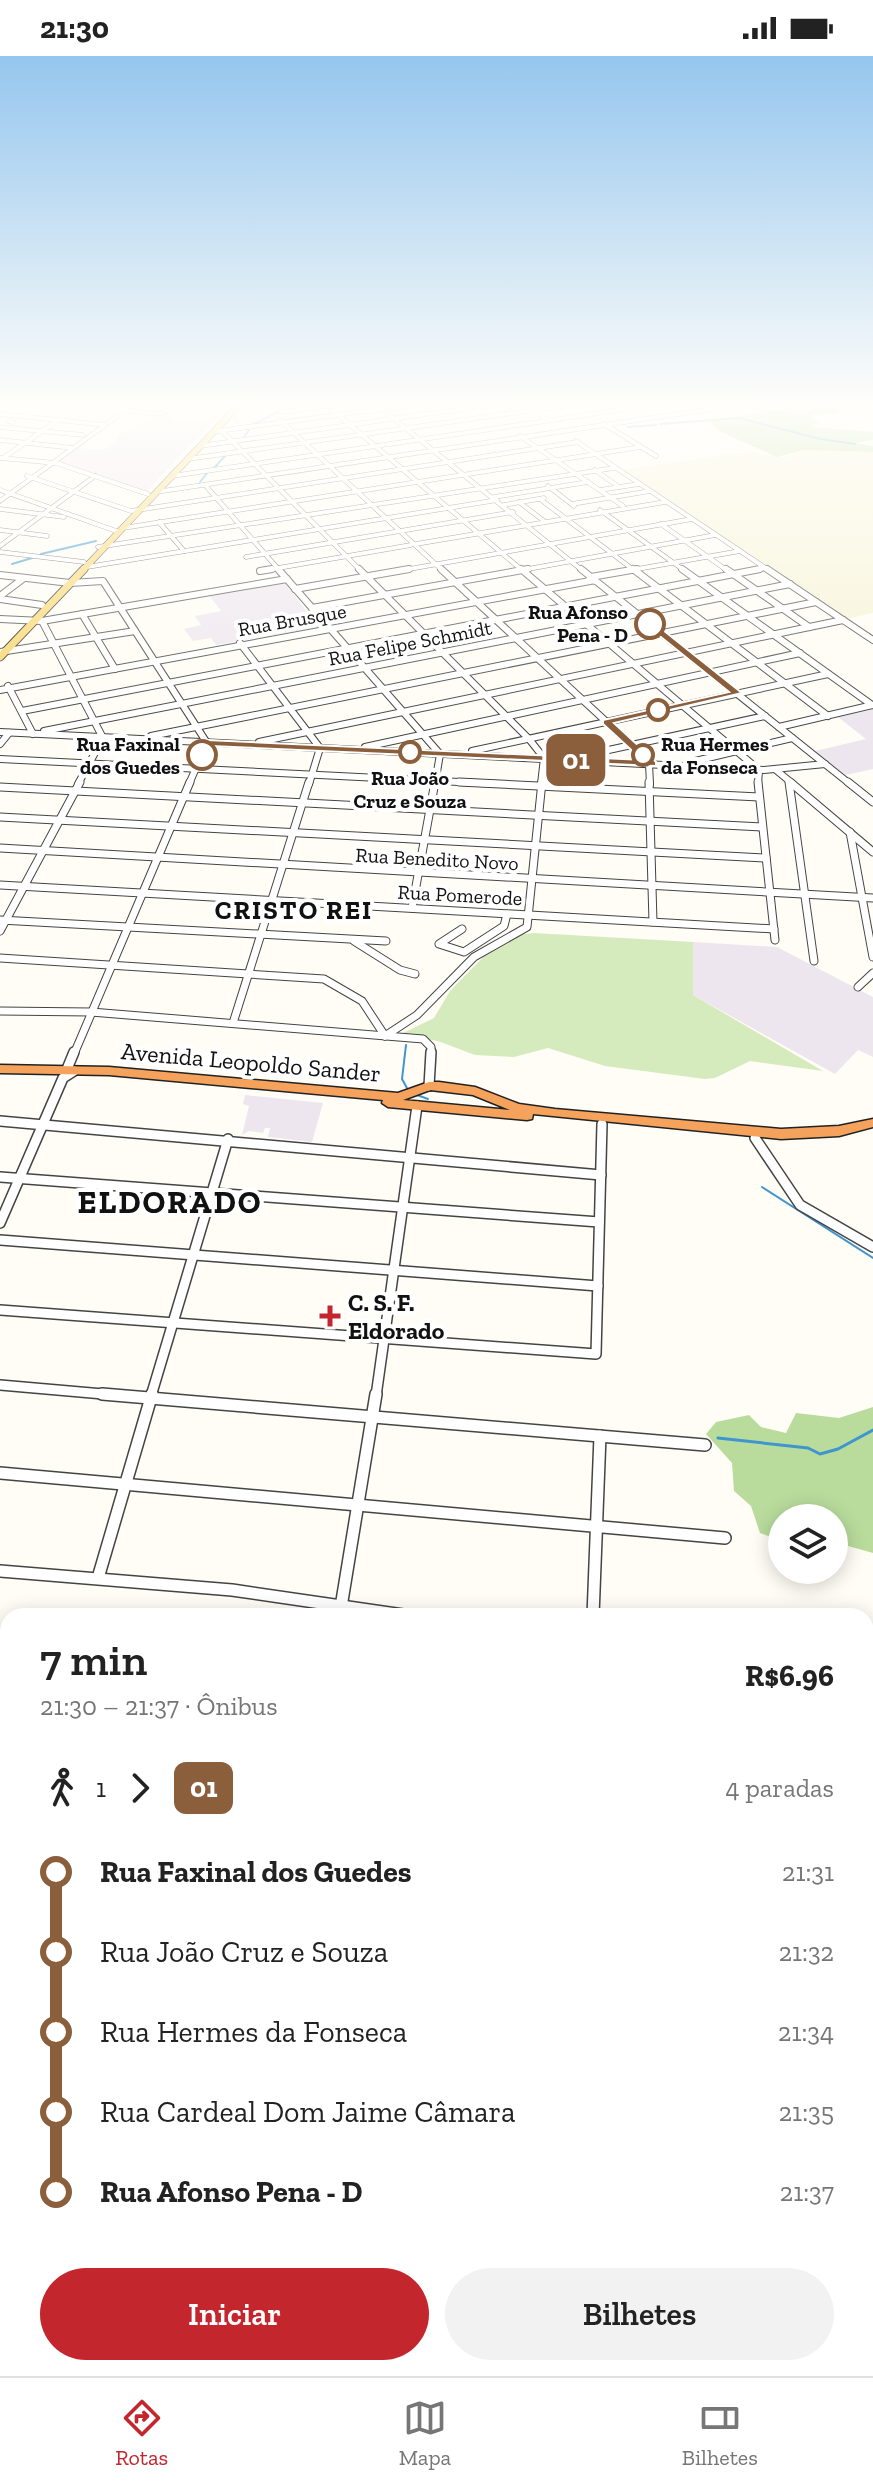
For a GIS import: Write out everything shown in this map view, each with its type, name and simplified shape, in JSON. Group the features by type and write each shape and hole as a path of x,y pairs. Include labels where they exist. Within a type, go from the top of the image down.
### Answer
{"highway":[{"name":"Avenida Leopoldo Sander","path":"0,1070 71,1070 376,1096 399,1097 425,1088 481,1092 517,1108 781,1134 839,1131 873,1123"},
{"name":"Avenida Leopoldo Sander","path":"71,1070 75,1074 755,1138 808,1141 873,1130"},
{"path":"417,1106 415,1095 425,1088"},
{"path":"476,1111 488,1104 489,1099 481,1092"}],"main road":[{"path":"1,652 34,621 135,511"},
{"path":"34,621 42,605 67,583"}],"street":[{"path":"11,510 79,519"},
{"path":"0,549 48,510"},
{"path":"57,510 118,530 233,510"},
{"path":"135,511 140,510"},
{"path":"303,510 421,634 529,739 544,758 527,927 502,938 472,959 410,1025 385,1036"},
{"path":"102,547 338,510"},
{"path":"378,510 650,764 653,922"},
{"path":"0,549 85,564 435,510"},
{"path":"452,510 759,770 759,797 775,940"},
{"path":"530,510 544,521"},
{"path":"555,510 828,716"},
{"path":"580,510 584,513"},
{"path":"527,525 607,510"},
{"path":"260,571 611,510"},
{"path":"678,510 873,640"},
{"path":"228,511 440,754"},
{"path":"246,557 513,512 873,802"},
{"path":"601,512 873,705"},
{"path":"295,589 692,519"},
{"path":"159,522 184,551"},
{"path":"661,524 809,627"},
{"path":"0,530 47,536"},
{"path":"312,608 715,535"},
{"name":"Rua Brusque","path":"4,688 741,552"},
{"path":"22,711 765,568"},
{"path":"0,575 67,583 103,581 207,743"},
{"path":"0,598 24,578"},
{"path":"0,619 34,621 287,579"},
{"name":"Rua Felipe Schmidt","path":"34,734 790,584"},
{"path":"0,598 42,605"},
{"path":"141,740 816,602"},
{"path":"82,614 114,668"},
{"path":"251,745 843,620"},
{"path":"34,621 54,646 103,738"},
{"path":"1,652 135,631"},
{"path":"241,644 320,748"},
{"path":"352,750 800,653"},
{"path":"457,755 828,674"},
{"path":"4,688 22,711 34,734"},
{"path":"779,727 873,705"},
{"path":"566,760 765,716"},
{"path":"0,732 759,770 825,764"},
{"path":"0,744 9,733"},
{"path":"0,931 3,920 103,738"},
{"path":"682,766 792,738"},
{"path":"0,1223 63,1078 71,1070 91,1012 207,743"},
{"path":"233,1023 320,748"},
{"path":"412,908 440,754"},
{"path":"0,759 759,797"},
{"path":"776,770 873,852"},
{"path":"789,782 814,961"},
{"path":"0,787 762,827"},
{"path":"0,817 766,858"},
{"path":"850,832 873,957"},
{"name":"Rua Benedito Novo","path":"0,848 873,898"},
{"name":"Rua Pomerode","path":"0,885 774,929"},
{"path":"462,929 439,944 464,952 504,926 507,914"},
{"path":"3,920 386,941"},
{"path":"354,941 400,970 415,974"},
{"path":"0,958 311,977 333,983 362,1001 385,1036"},
{"path":"858,987 873,973"},
{"path":"0,1011 91,1012 385,1036 430,1043 433,1066 425,1088"},
{"path":"341,1607 360,1506 417,1106"},
{"path":"0,1121 43,1122 601,1175"},
{"path":"0,1310 596,1354 602,1124"},
{"path":"755,1138 800,1205 873,1247"},
{"path":"98,1578 128,1484 209,1193 228,1139"},
{"path":"0,1177 599,1222"},
{"path":"0,1240 598,1286"},
{"path":"0,1385 705,1445"},
{"path":"593,1608 600,1436"},
{"path":"0,1473 725,1538"},
{"path":"0,1571 232,1590 349,1608"}],"shaded area":[{"path":"683,510 873,510 873,613 846,619"},
{"path":"283,581 319,627 216,645 211,638 193,641 184,629 201,625 195,616 221,611 208,594"},
{"path":"873,709 873,769 846,775 815,751 866,739 838,717"},
{"path":"693,942 777,947 873,997 873,1057 858,1050 835,1074 693,995"},
{"path":"245,1095 323,1103 312,1142 268,1137 270,1128 265,1128 263,1133 249,1131 242,1135 249,1106 243,1104"}],"green space":[{"path":"534,933 693,942 693,995 823,1071 750,1061 715,1078 705,1079 605,1066 548,1048 514,1057 475,1055 438,1041 399,1035 434,1018 450,991 493,947 517,935"},
{"path":"873,1407 873,1553 848,1546 848,1504 768,1504 768,1536 760,1533 751,1506 734,1491 732,1463 706,1434 716,1422 749,1415 761,1427 786,1433 796,1413 839,1418"}],"waterway":[{"path":"41,554 96,541"},
{"path":"12,564 32,558"},
{"path":"406,1045 402,1079 408,1090"},
{"path":"417,1095 428,1099"},
{"path":"762,1187 873,1258"},
{"path":"718,1438 808,1448 820,1454 838,1449 873,1430"}],"bus line":[{"name":"01","path":"202,755 207,743 652,764 606,722 737,693 650,624"}],"place":[{"name":"Rua Afonso Pena - D","path":"650,624"},
{"name":"Rua João Cruz e Souza","path":"410,752"},
{"name":"Rua Faxinal dos Guedes","path":"202,755"},
{"name":"Rua Hermes da Fonseca","path":"643,755"},
{"name":"C. S. F. Eldorado","path":"330,1316"}],"district":[{"name":"CRISTO REI","path":"294,910"},
{"name":"ELDORADO","path":"170,1202"}]}
